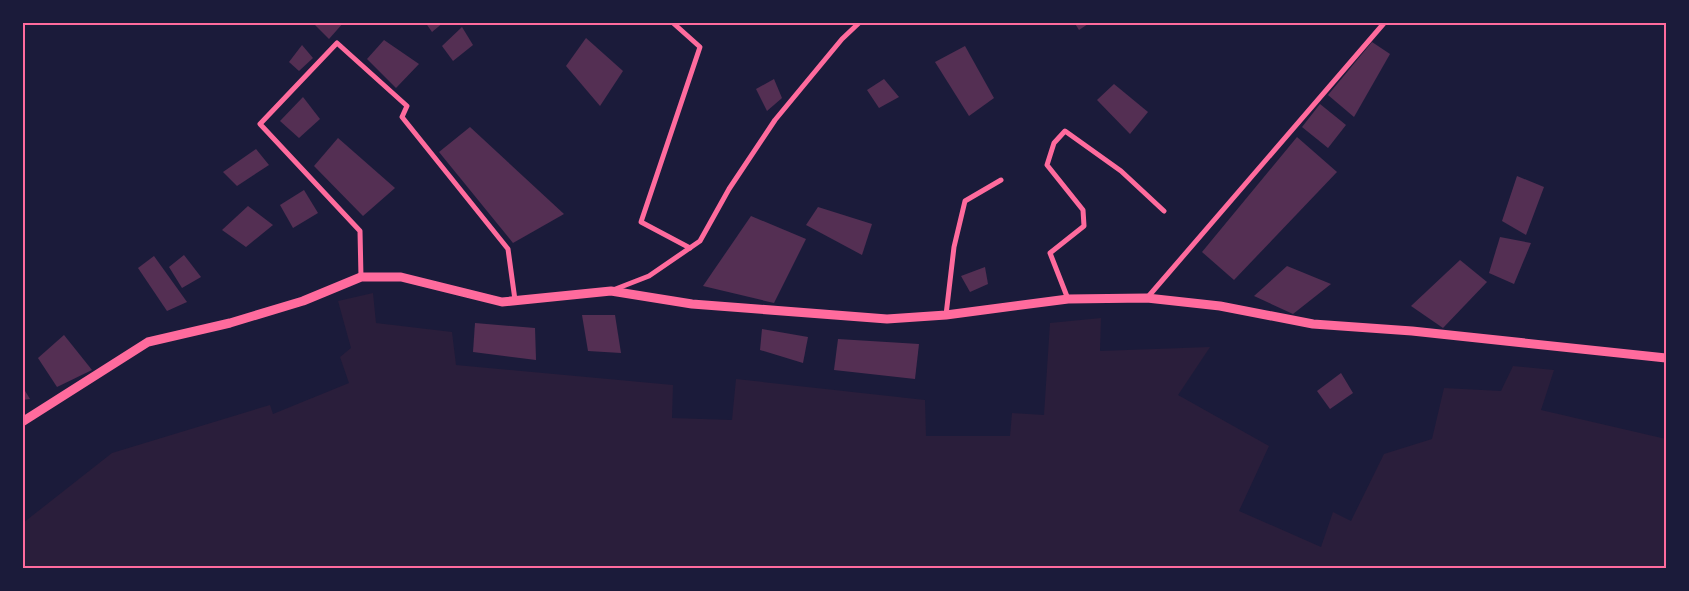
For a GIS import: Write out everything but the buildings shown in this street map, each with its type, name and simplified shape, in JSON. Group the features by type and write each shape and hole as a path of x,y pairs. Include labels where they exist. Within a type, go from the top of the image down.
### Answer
{"street":[{"path":"672,22 700,47 641,222 690,248"},
{"path":"611,291 649,276 700,241 729,189 775,120 842,39 860,22"},
{"path":"1147,298 1385,22"},
{"path":"361,277 360,232 260,124 336,43 407,106 402,117 508,249 515,300"},
{"path":"1068,299 1050,254 1084,226 1083,210 1047,165 1054,143 1065,131 1121,171 1164,211"},
{"path":"946,315 954,246 965,201 1001,180"},
{"path":"22,422 148,342 230,323 294,304 361,277 401,277 502,302 611,291 692,304 887,319 946,315 1068,299 1147,298 1220,306 1313,324 1412,331 1666,358"}],"shaded area":[{"path":"373,293 376,323 452,332 456,365 673,385 672,418 732,420 736,379 925,400 926,436 1010,436 1012,413 1044,415 1050,323 1101,318 1100,351 1210,347 1178,395 1269,446 1239,511 1321,547 1333,512 1351,521 1384,454 1432,439 1444,388 1501,391 1513,366 1554,370 1541,410 1666,439 1666,568 23,568 23,523 112,453 270,405 273,414 349,383 340,357 351,348 338,301"}]}
